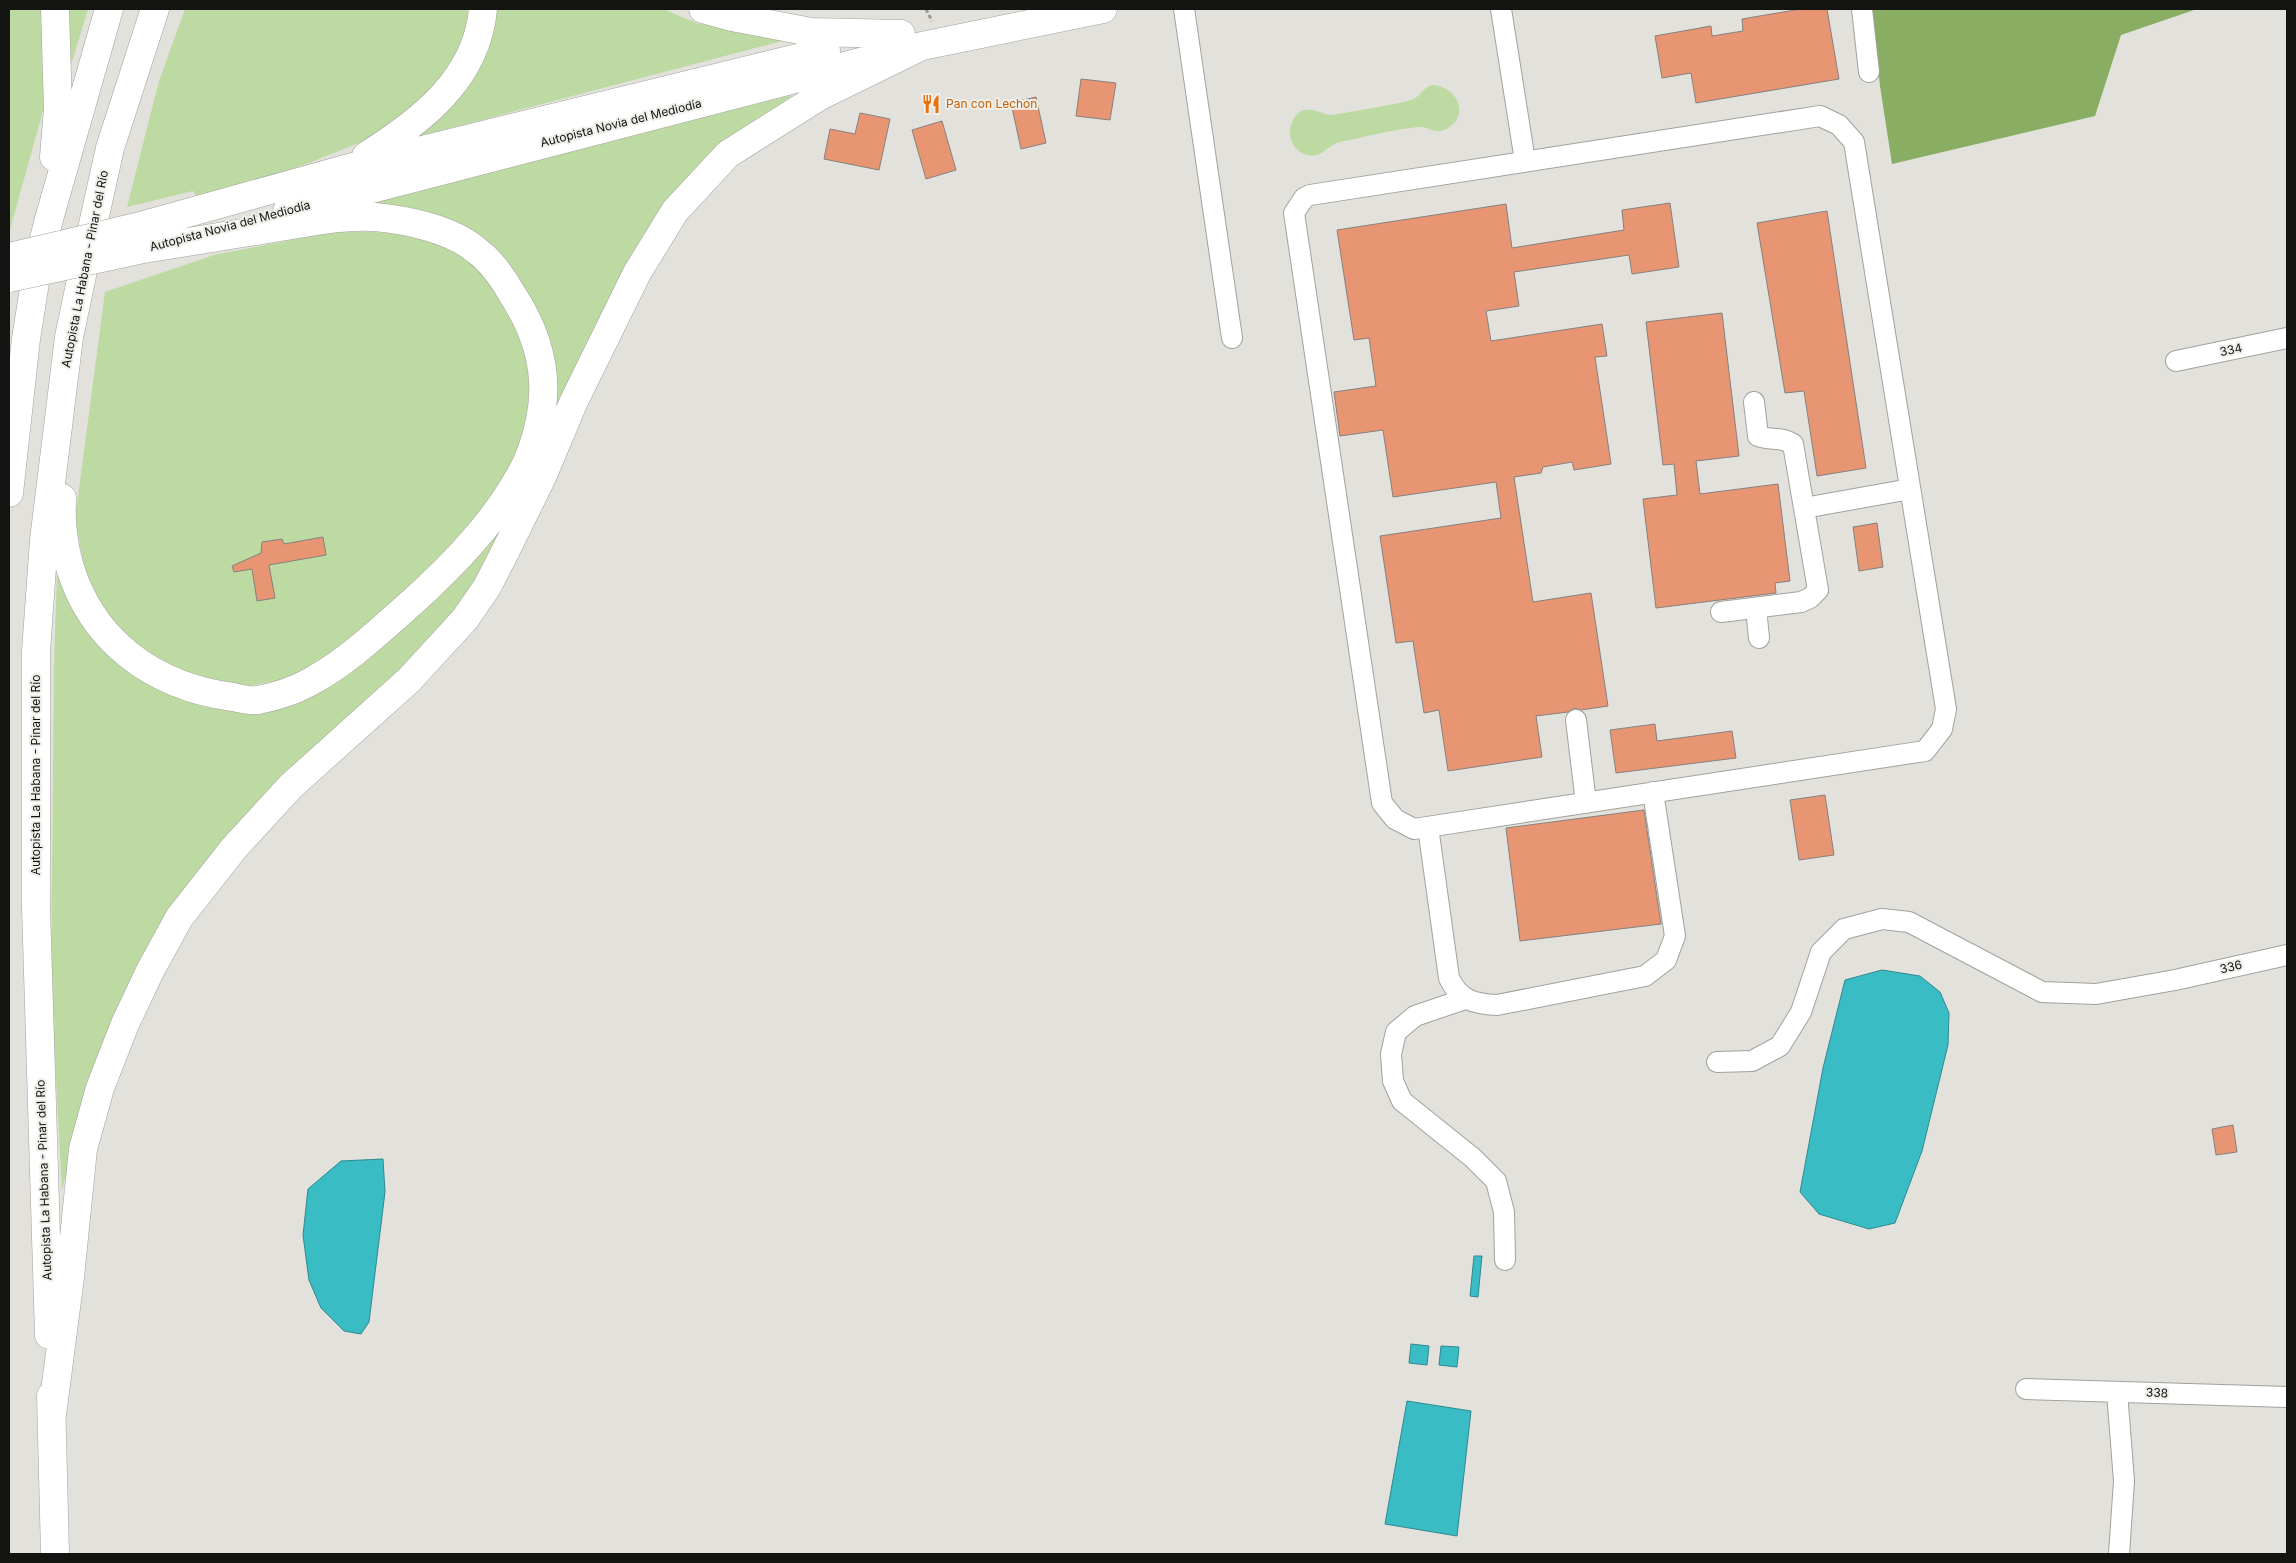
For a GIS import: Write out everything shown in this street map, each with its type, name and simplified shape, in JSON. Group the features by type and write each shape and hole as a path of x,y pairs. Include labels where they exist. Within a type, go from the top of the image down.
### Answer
{"highway":[{"path":"49,220 58,109 55,9"},
{"path":"9,493 26,339 38,263 109,9"},
{"name":"Autopista La Habana - Pinar del Río","path":"55,1554 36,908 36,651 44,540 69,337 110,148 155,9"},
{"path":"110,148 172,9"},
{"path":"349,168 393,139 432,108 460,75 478,38 483,9"},
{"path":"703,9 732,17 811,32 921,29"},
{"name":"Autopista Novia del Mediodía","path":"143,237 349,168 921,29 1020,9"},
{"name":"Autopista Novia del Mediodía","path":"143,237 524,148 921,29 1102,9"},
{"path":"52,1415 70,1277 83,1149 100,1088 125,1024 150,971 180,918 234,848 291,786 409,680 465,619 487,587 505,552 542,477 574,400 637,273 675,211 728,154 921,29"},
{"path":"9,257 143,237 374,217 424,227 467,243 480,252 508,286 523,310 541,358 544,388 540,419 531,451 518,479 477,536 435,583 349,659 304,686 255,701 214,695 178,684 146,668 118,646 94,621 73,577 64,544 62,505 68,409 69,337"},
{"path":"9,278 143,237"},
{"path":"9,396 26,339"}],"street":[{"path":"1184,9 1232,338"},
{"path":"1501,9 1524,161"},
{"path":"1862,9 1869,72"},
{"path":"1820,116 1839,125 1854,142 1910,489 1946,709 1942,729 1925,750 1414,829 1395,819 1382,803 1294,213 1304,198 1310,195 1820,116"},
{"name":"334","path":"2176,362 2287,338"},
{"path":"1722,612 1802,602 1810,598 1818,590 1793,444 1784,438 1767,440 1758,436 1754,402"},
{"path":"1804,508 1910,489"},
{"path":"1756,608 1759,638"},
{"path":"1576,720 1586,803"},
{"path":"1428,827 1449,978 1454,990 1465,999 1480,1004 1497,1006 1645,976 1666,960 1675,936 1653,792"},
{"name":"336","path":"1717,1062 1752,1061 1780,1046 1801,1012 1821,952 1844,929 1882,919 1909,922 2042,992 2096,994 2175,980 2287,955"},
{"path":"1465,999 1415,1016 1396,1032 1390,1054 1393,1081 1402,1101 1474,1158 1496,1181 1504,1212 1505,1260"},
{"name":"338","path":"2026,1389 2287,1397"},
{"path":"2117,1392 2124,1481 2119,1554"}],"green space":[{"path":"9,9 45,9 48,93 9,233"},
{"path":"63,9 88,9 66,82"},
{"path":"185,9 472,9 467,41 451,70 414,108 371,138 309,163 198,199 193,191 127,207 159,81"},
{"path":"493,9 663,9 699,24 793,38 409,139"},
{"path":"1872,9 2197,9 2121,35 2095,116 1892,164 1880,86"},
{"path":"1432,85 1449,91 1455,97 1458,104 1457,118 1452,125 1444,130 1437,131 1419,127 1389,131 1340,142 1312,156 1298,151 1291,139 1291,125 1295,117 1305,110 1332,115 1400,103 1414,99"},
{"path":"793,95 739,134 687,182 536,470 469,592 410,664 197,883 91,1081 62,1190 51,984 54,667 57,574 82,618 257,711 462,570 550,381 495,258 344,209 617,137"},
{"path":"338,231 401,233 447,245 486,276 519,330 532,370 524,441 499,489 414,586 343,649 286,679 248,686 208,685 157,663 112,627 86,576 75,519 105,292 214,255"}],"water":[{"path":"1882,970 1920,976 1940,992 1949,1013 1948,1045 1922,1151 1895,1223 1869,1229 1819,1214 1800,1192 1823,1068 1845,980"},
{"path":"383,1159 385,1192 369,1322 361,1334 344,1331 321,1308 309,1280 303,1235 308,1189 341,1161"},
{"path":"1474,1256 1482,1256 1478,1297 1470,1296"},
{"path":"1411,1344 1429,1346 1427,1365 1409,1363"},
{"path":"1441,1346 1459,1347 1457,1367 1439,1365"},
{"path":"1407,1401 1471,1411 1457,1536 1385,1524"}],"building":[{"path":"1801,9 1827,9 1839,79 1696,103 1691,73 1662,78 1655,36 1711,26 1712,36 1743,31 1742,19"},
{"path":"1081,79 1116,83 1110,120 1076,116"},
{"path":"1036,97 1046,143 1021,149 1011,103"},
{"path":"860,113 890,119 879,170 824,159 830,129 855,134"},
{"path":"942,121 956,170 926,179 912,130"},
{"path":"1670,203 1679,267 1632,274 1629,255 1514,272 1519,306 1486,311 1491,341 1602,324 1607,356 1595,357 1611,464 1574,470 1572,462 1543,467 1541,473 1514,477 1533,602 1591,593 1608,706 1581,710 1574,708 1568,712 1536,716 1542,757 1448,771 1439,710 1424,713 1413,641 1396,643 1380,536 1501,518 1496,482 1393,497 1383,430 1340,436 1334,392 1376,386 1369,338 1354,340 1337,230 1506,204 1512,248 1624,230 1622,210"},
{"path":"1827,211 1866,468 1817,476 1804,391 1785,393 1757,223"},
{"path":"1722,313 1739,456 1696,461 1700,494 1778,484 1790,581 1775,583 1776,593 1656,608 1643,499 1677,495 1674,464 1663,465 1646,322"},
{"path":"1877,523 1883,567 1859,571 1853,527"},
{"path":"323,537 326,555 269,565 275,598 257,601 252,569 234,572 232,566 261,553 262,542 282,539 284,544"},
{"path":"1655,724 1657,741 1732,731 1736,758 1616,773 1610,730"},
{"path":"1825,795 1834,855 1799,860 1790,800"},
{"path":"1644,810 1661,924 1520,941 1506,828"},
{"path":"2233,1125 2237,1152 2216,1155 2212,1129"}],"place":[{"name":"Pan con Lechon","path":"931,104"}]}
